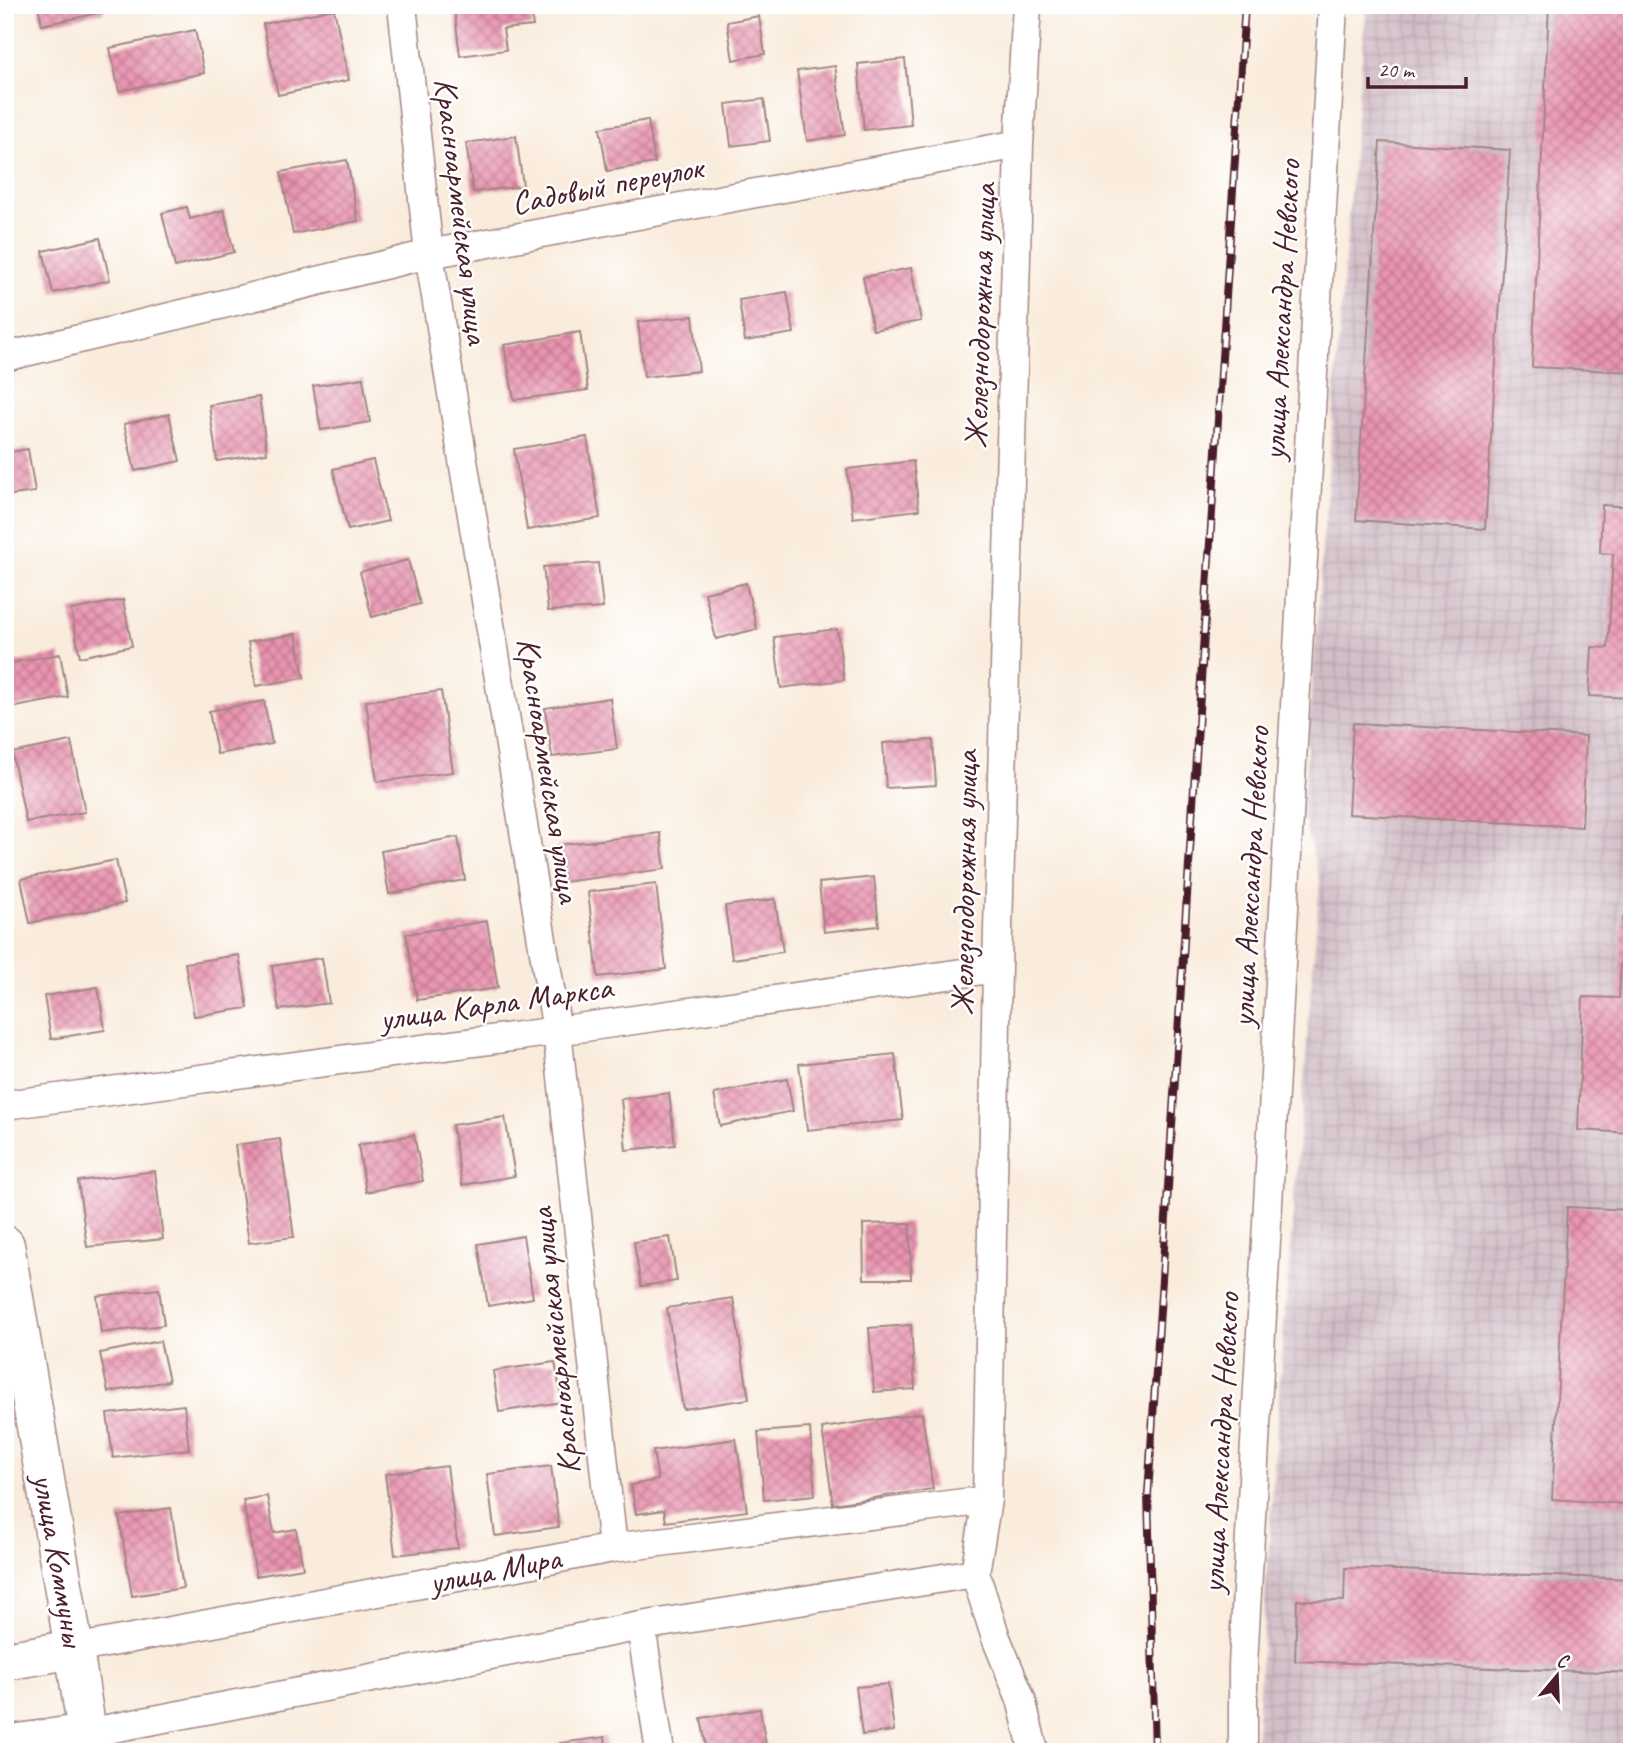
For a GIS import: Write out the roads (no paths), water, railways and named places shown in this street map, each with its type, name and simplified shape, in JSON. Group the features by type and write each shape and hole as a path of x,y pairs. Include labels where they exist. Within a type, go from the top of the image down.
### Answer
{"street":[{"name":"Красноармейская улица","path":"402,5 429,254 557,1031 613,1548"},
{"name":"Железнодорожная улица","path":"1027,5 1019,144 997,968 987,1500 975,1573 996,1638 1021,1699 1034,1752"},
{"name":"улица Александра Невского","path":"1243,1752 1244,1637 1333,5"},
{"name":"Садовый переулок","path":"5,357 429,254 1019,144"},
{"name":"улица Карла Маркса","path":"5,1105 557,1031 997,968"},
{"name":"улица Коммуны","path":"5,1245 88,1743"},
{"name":"улица Мира","path":"5,1661 613,1548 987,1500"},
{"path":"5,1745 88,1743 641,1626 975,1573"},
{"path":"641,1626 660,1752"}],"railway":[{"path":"1155,1752 1148,1494 1245,5"}]}
